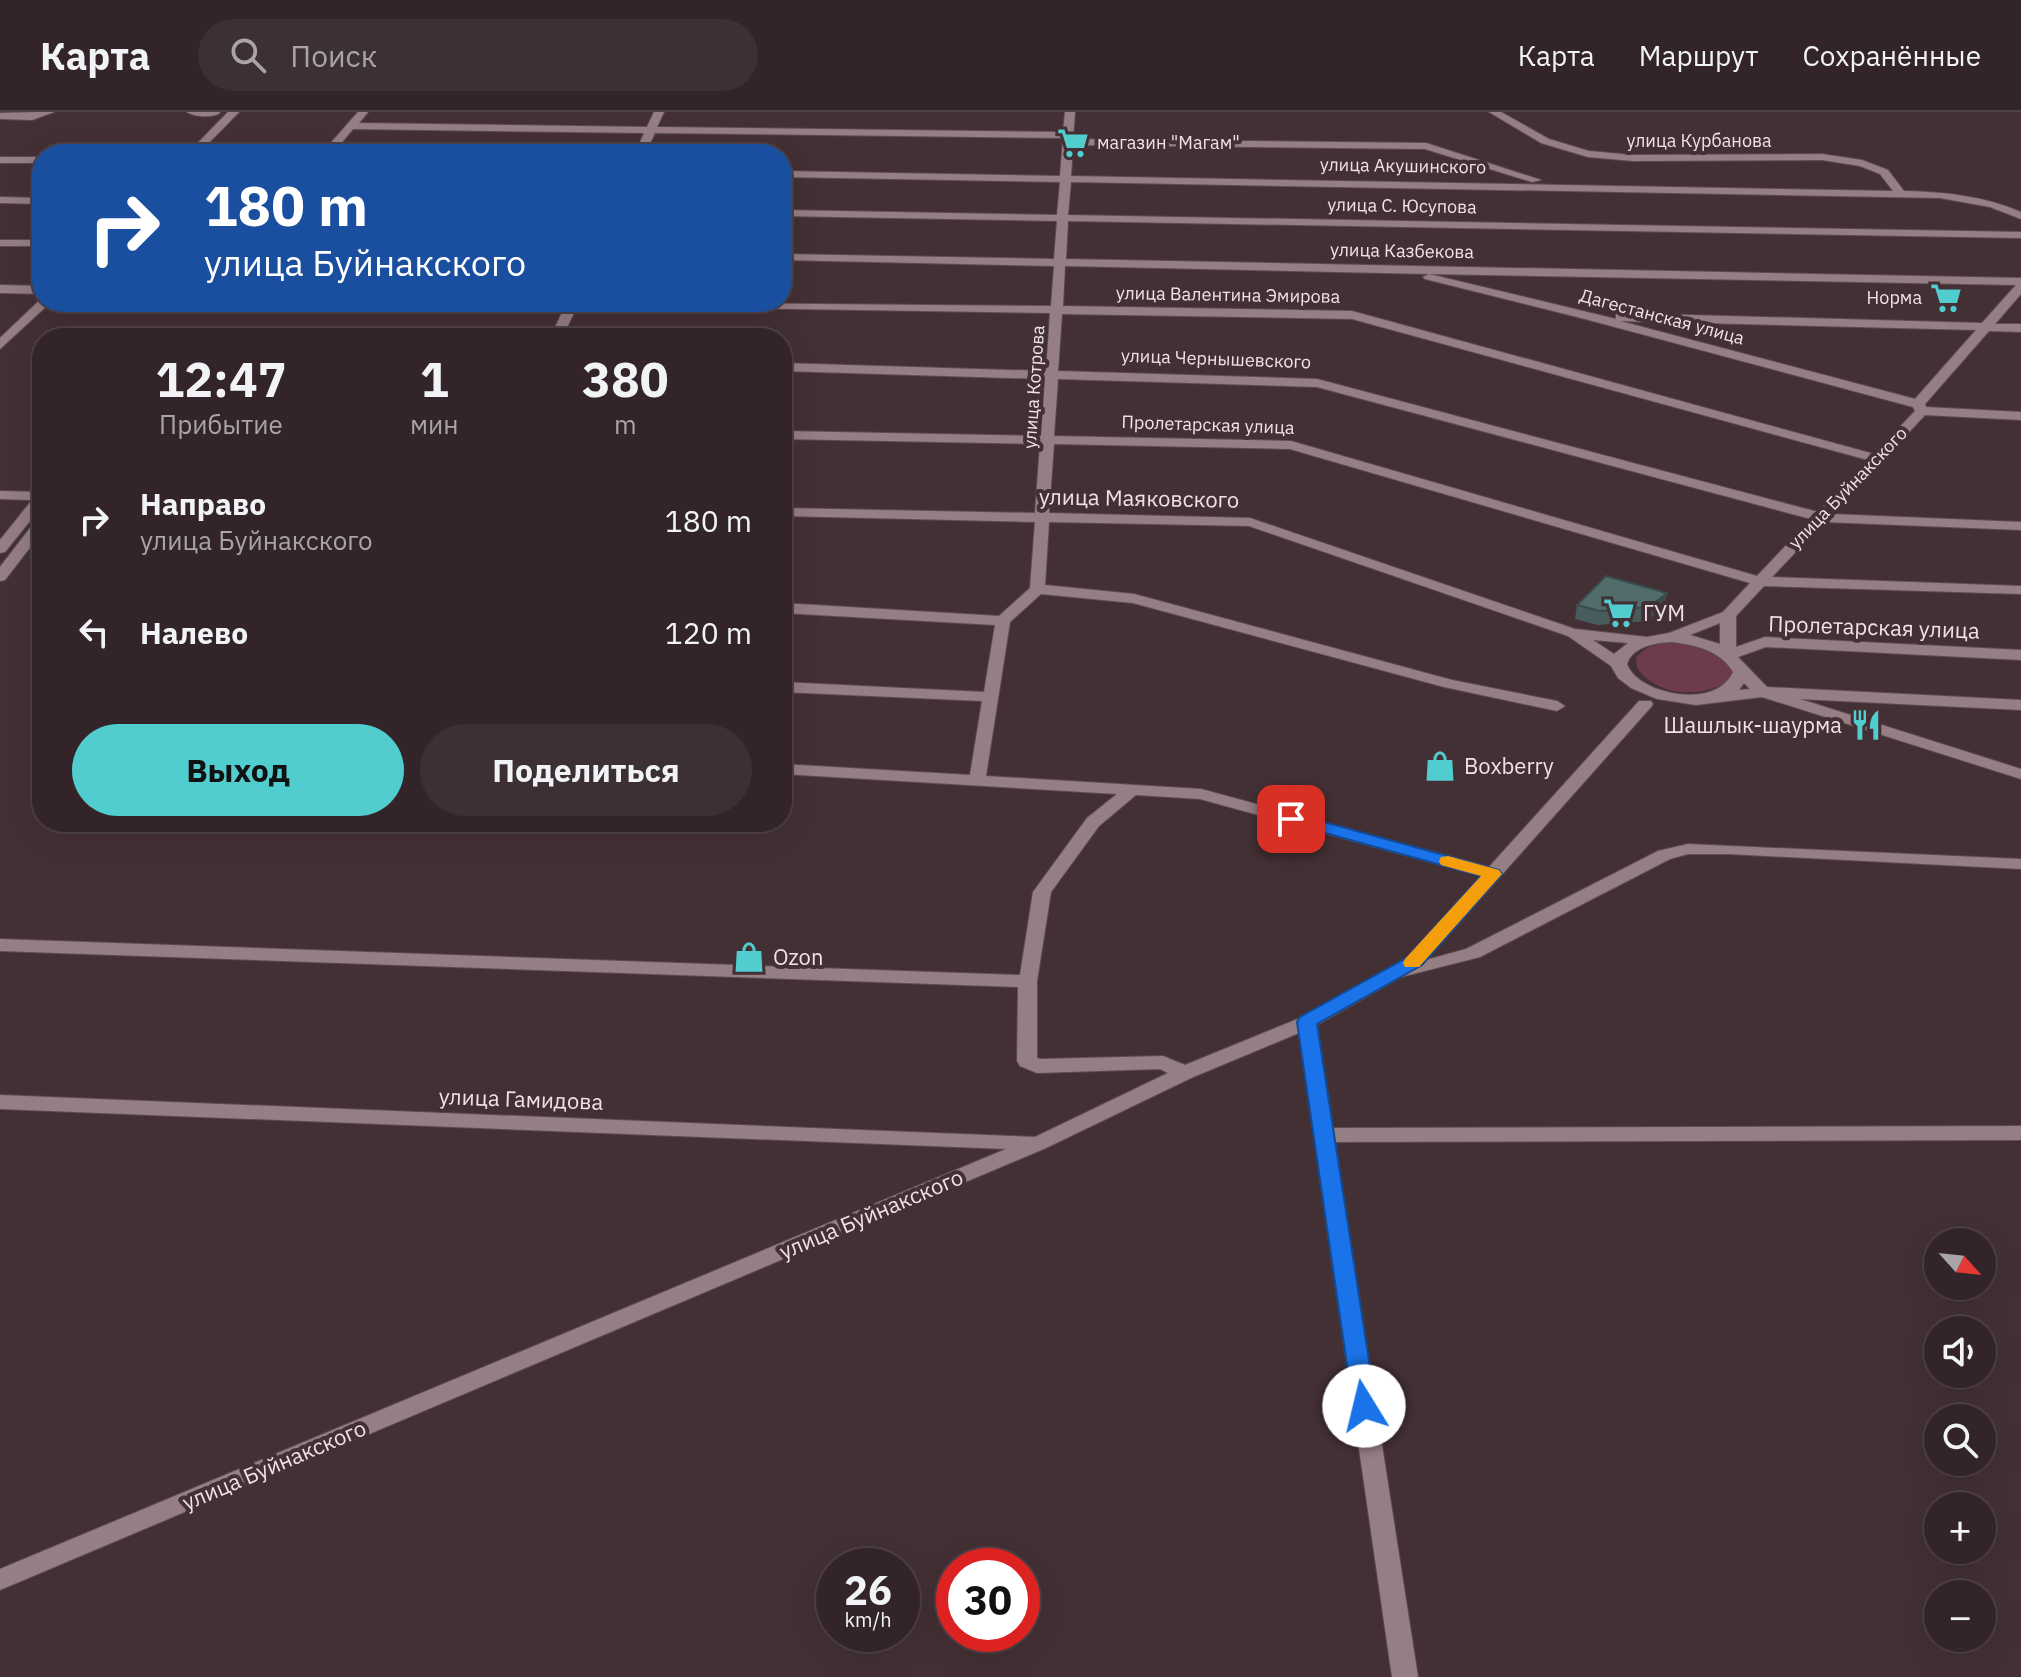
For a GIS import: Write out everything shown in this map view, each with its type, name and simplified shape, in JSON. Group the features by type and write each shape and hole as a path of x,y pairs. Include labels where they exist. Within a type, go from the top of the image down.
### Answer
{"street":[{"path":"0,116 32,117 49,112"},
{"path":"192,112 215,113"},
{"path":"202,144 234,112"},
{"path":"335,144 363,112"},
{"path":"645,144 659,112"},
{"name":"улица Котрова","path":"1037,589 1070,112"},
{"name":"улица Курбанова","path":"1494,112 1545,141 1588,154 1633,158 1822,157 1862,163 1884,172 1901,194"},
{"path":"351,126 1426,146 1554,186"},
{"path":"0,160 32,160"},
{"name":"улица Акушинского","path":"792,174 1940,195 1993,204 2021,216"},
{"path":"0,200 32,201"},
{"name":"улица С. Юсупова","path":"792,213 2021,235"},
{"path":"0,243 32,243"},
{"name":"улица Казбекова","path":"792,257 2021,285"},
{"name":"Дагестанская улица","path":"1396,269 1589,316 1920,408 2021,416"},
{"name":"улица Буйнакского","path":"1728,615 1822,518 1920,408 2021,285"},
{"path":"0,289 32,290"},
{"name":"улица Валентина Эмирова","path":"792,305 1352,315 1875,458"},
{"path":"0,345 35,312"},
{"path":"1589,316 2021,328"},
{"name":"улица Чернышевского","path":"792,367 1317,383 1822,518 2021,526"},
{"name":"Пролетарская улица","path":"792,435 1291,445 1758,581"},
{"path":"0,495 32,496"},
{"path":"0,549 32,509"},
{"name":"улица Маяковского","path":"792,512 1250,522 1573,633"},
{"path":"0,577 32,535"},
{"path":"1758,581 2021,590"},
{"path":"977,781 1003,621 1037,589 1134,599 1450,684 1557,706"},
{"path":"792,609 1003,621"},
{"path":"1672,637 1728,615 1728,655"},
{"path":"1573,633 1642,640 1672,637 1697,641 1728,655 1763,692 2021,774"},
{"path":"1573,633 1620,665 1645,704 1763,692 2021,705"},
{"path":"1620,665 1620,656 1629,646 1642,640"},
{"name":"Пролетарская улица","path":"1728,655 1765,642 2021,655"},
{"path":"1713,698 1729,692 1739,683 1741,672"},
{"path":"1635,684 1663,695 1694,699"},
{"path":"792,687 990,697"},
{"name":"улица Буйнакского","path":"0,1580 1039,1143 1184,1073 1307,1022 1415,961 1645,704"},
{"path":"792,770 1201,794 1493,874"},
{"path":"1132,790 1093,822 1042,892 1028,981 1029,1064 1163,1062 1184,1073"},
{"path":"1390,975 1473,953 1664,855 1688,849 2021,864"},
{"path":"0,945 1028,981"},
{"path":"1307,1022 1405,1677"},
{"name":"улица Гамидова","path":"0,1102 1039,1143"},
{"path":"1324,1135 2021,1133"}],"shaded area":[{"path":"1666,643 1697,646 1718,653 1731,668 1732,678 1709,690 1696,692 1669,690 1657,685 1637,668 1636,657 1648,647"}],"building":[{"path":"1606,576 1667,593 1650,607 1600,611 1577,605"}],"slow traffic":[{"path":"1412,963 1493,874 1448,861"}],"place":[{"name":"магазин \"Магам\"","path":"1073,143"},
{"name":"Норма","path":"1946,298"},
{"name":"ГУМ","path":"1619,613"},
{"name":"Шашлык-шаурма","path":"1866,725"},
{"name":"Boxberry","path":"1440,766"},
{"name":"Ozon","path":"749,957"}],"route":[{"path":"1291,819 1493,874 1415,961 1307,1022 1364,1406"}]}
